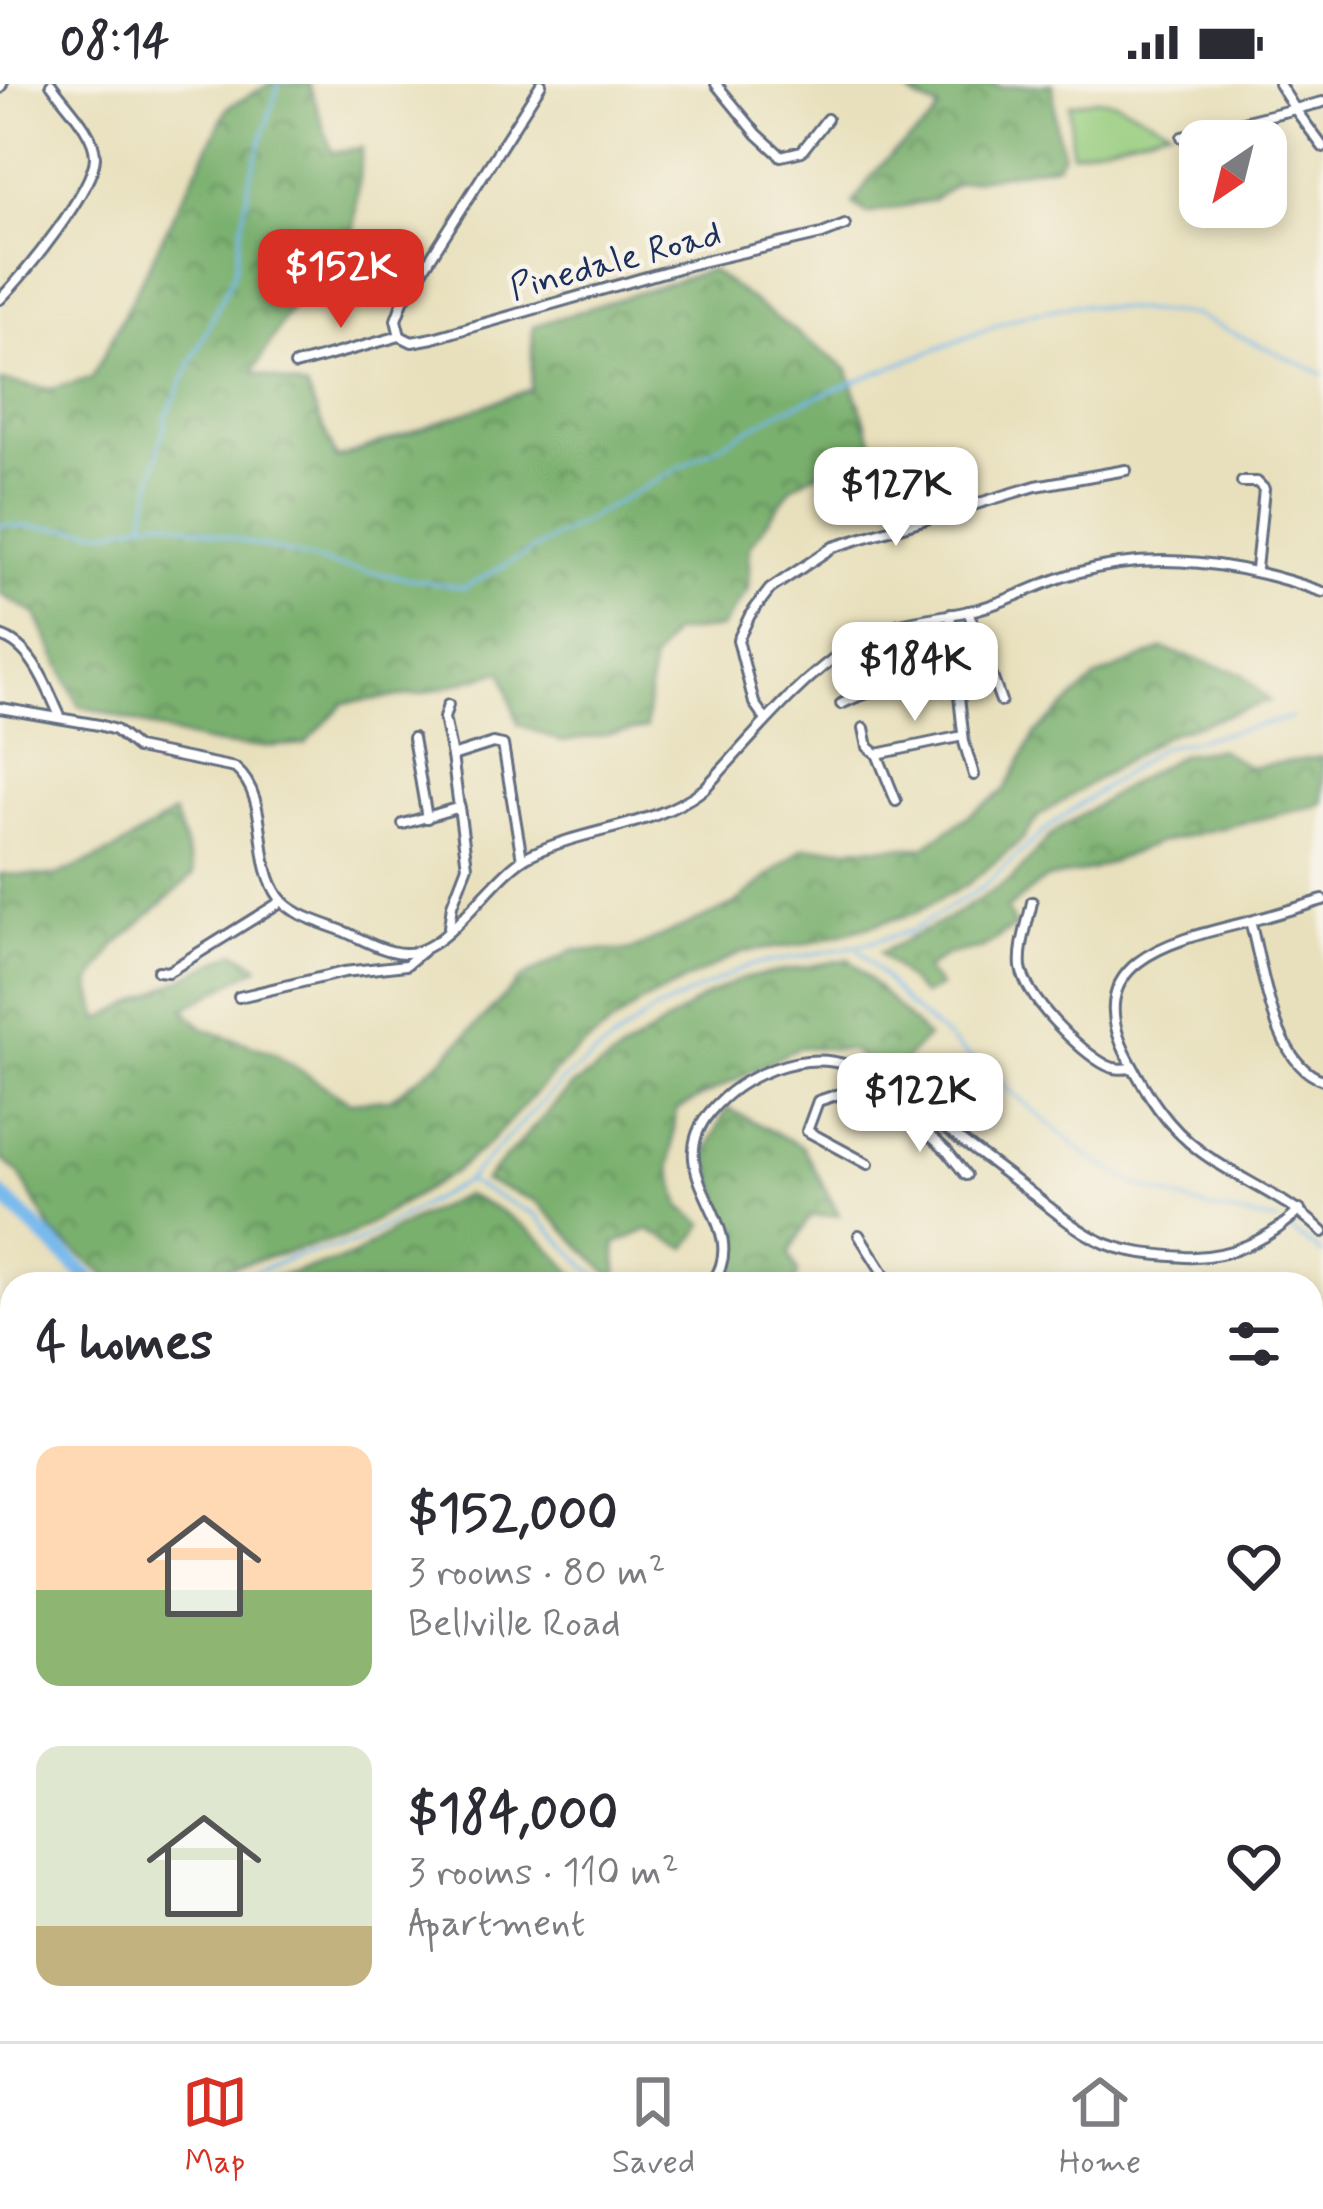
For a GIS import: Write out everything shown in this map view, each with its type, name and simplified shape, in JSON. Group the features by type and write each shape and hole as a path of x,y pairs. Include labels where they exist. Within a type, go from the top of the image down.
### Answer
{"street":[{"path":"0,298 35,262 93,167 89,139 52,84"},
{"path":"400,336 396,320 403,301 541,84"},
{"path":"716,84 781,156 802,151 827,118"},
{"path":"1279,84 1323,147"},
{"path":"1253,120 1323,102"},
{"name":"Pinedale Road","path":"295,365 400,336 412,342 433,338 692,263 845,225"},
{"path":"766,720 754,704 738,640 761,599 781,581 853,538 1036,486 1126,470"},
{"path":"1241,482 1257,482 1264,489 1256,569"},
{"path":"239,997 344,972 406,965 539,850 646,819 687,801 704,789 795,689 868,635 898,623 968,611 1092,569 1174,561 1256,569 1323,592"},
{"path":"968,611 1001,701"},
{"path":"950,614 963,736 974,775"},
{"path":"0,636 11,640 36,666 61,718"},
{"path":"841,704 881,687 916,682 958,684"},
{"path":"448,705 444,718 466,866 449,928"},
{"path":"0,707 116,730 137,748 226,764 246,778 272,883 282,901 391,951 424,950"},
{"path":"864,728 868,747 877,754 896,801"},
{"path":"877,754 963,736"},
{"path":"412,738 427,818"},
{"path":"452,756 493,742 503,745 522,860"},
{"path":"403,824 460,808"},
{"path":"1323,900 1160,947 1131,967 1112,1007 1116,1034 1162,1115 1220,1165 1300,1210 1323,1232"},
{"path":"158,970 169,972 282,901"},
{"path":"1032,902 1021,968 1032,993 1055,1022 1104,1064 1133,1068"},
{"path":"1250,921 1288,1052 1299,1068 1323,1080"},
{"path":"718,1272 722,1236 696,1177 692,1153 704,1120 728,1095 771,1070 812,1061 853,1068 1078,1228 1127,1250 1216,1255 1262,1239 1300,1210"},
{"path":"868,1164 807,1132 818,1101 839,1094 908,1108 966,1175"},
{"path":"859,1235 882,1272"}],"green space":[{"path":"270,84 309,84 332,152 362,148 352,246 307,281 253,372 306,388 337,459 531,389 533,326 710,270 847,369 873,443 792,487 750,546 748,589 721,628 672,633 652,662 646,728 562,742 518,724 502,671 420,694 344,703 305,744 246,747 197,740 79,706 36,614 0,594 0,381 51,389 92,378 228,107"},
{"path":"899,84 1053,84 1063,153 1057,164 957,183 933,200 867,214 853,204 866,185 939,109"},
{"path":"1097,99 1116,102 1170,128 1071,153 1070,104"},
{"path":"1163,649 1241,673 1269,701 1166,735 1039,816 1021,841 968,884 915,913 806,944 742,952 639,1004 567,1059 489,1143 453,1173 348,1236 222,1272 101,1272 53,1233 18,1172 0,1158 0,874 56,876 116,850 174,813 194,874 115,946 90,984 99,1020 236,952 259,967 184,1009 204,1029 274,1053 349,1102 390,1099 442,1060 522,978 574,950 628,951 735,904 803,848 924,847 1005,790 1035,734 1097,677"},
{"path":"1219,749 1249,767 1323,757 1323,804 1157,843 1091,870 1045,879 1007,909 1015,927 983,948 946,955 925,970 940,987 923,995 880,953 1012,879 1052,834 1134,781 1183,754"},
{"path":"849,959 927,1037 888,1077 852,1050 799,1047 676,1110 670,1167 681,1207 704,1224 687,1248 647,1230 615,1244 617,1272 607,1272 536,1201 484,1181 571,1087 704,997 741,979"},
{"path":"727,1108 803,1147 839,1215 810,1216 789,1254 798,1272 734,1272 735,1245 706,1153"},
{"path":"465,1195 530,1231 571,1272 295,1272 352,1257 394,1229"}],"waterway":[{"path":"144,521 166,416 235,271 249,181 279,84"},
{"path":"0,525 109,531 160,519 341,567 464,588 783,410 1023,315 1077,305 1194,315 1323,374"},
{"path":"254,1272 292,1257 355,1243 466,1181 564,1079 651,1013 747,966 911,931 983,887 1051,825 1160,748 1291,718"},
{"path":"859,949 908,1005 1090,1158 1137,1185 1206,1208 1278,1222"},
{"path":"468,1182 535,1215 592,1272"},
{"path":"0,1194 82,1272"},
{"path":"1290,1230 1323,1254"}]}
